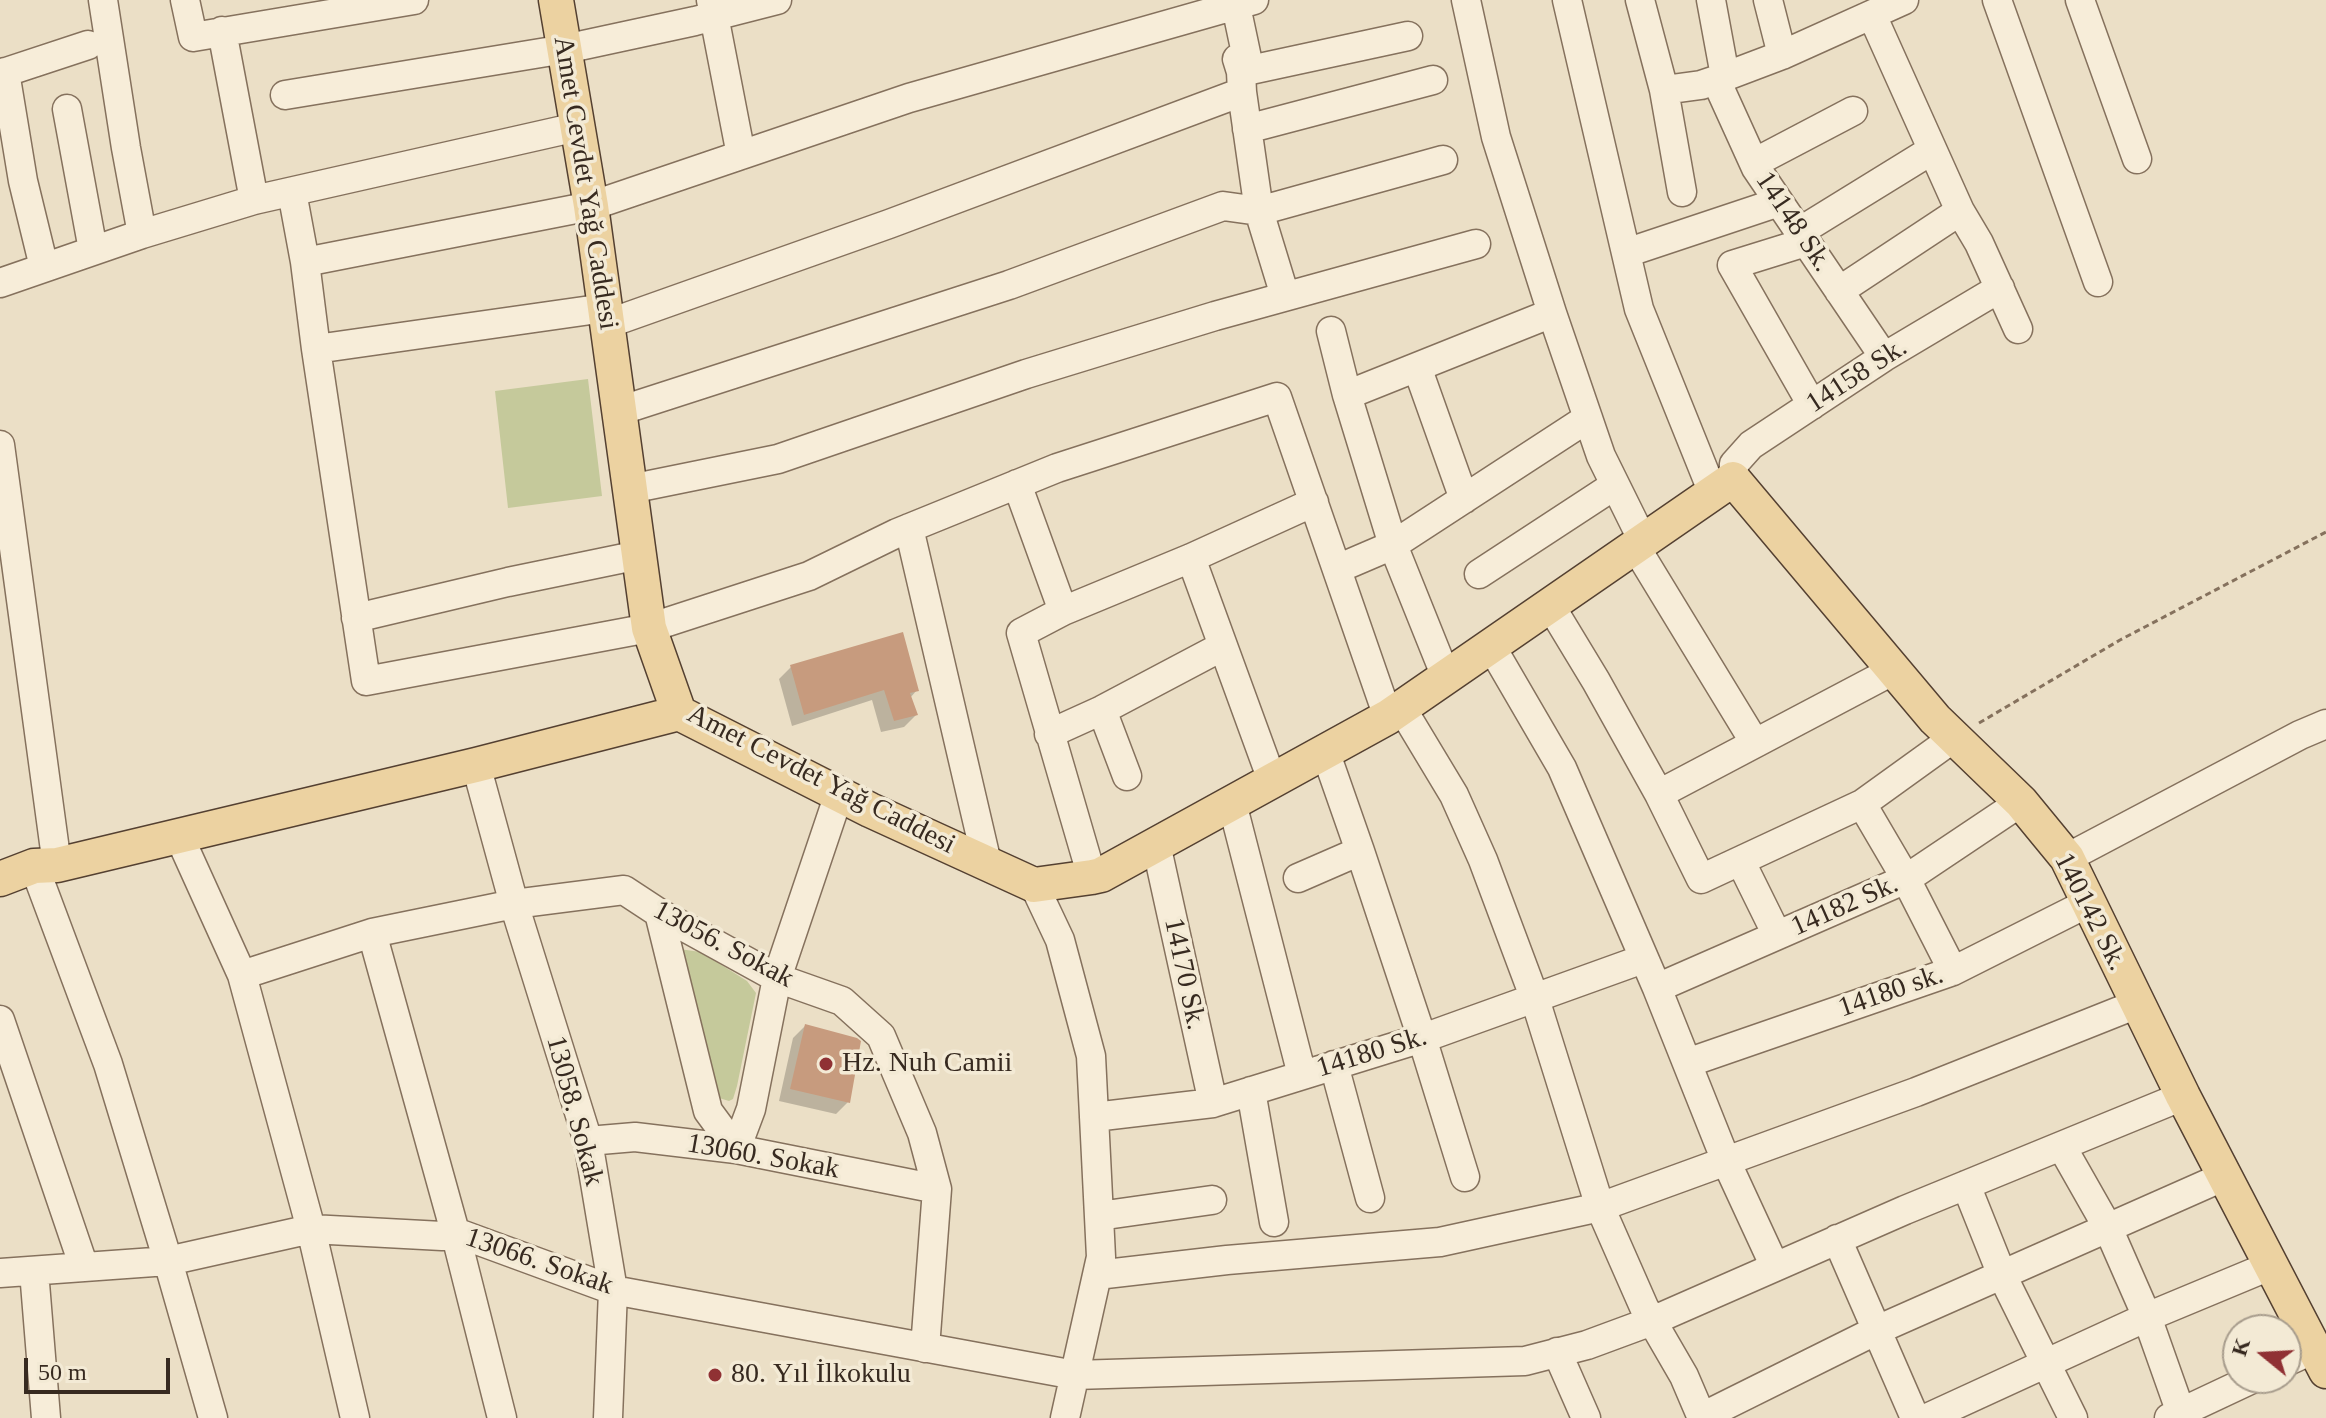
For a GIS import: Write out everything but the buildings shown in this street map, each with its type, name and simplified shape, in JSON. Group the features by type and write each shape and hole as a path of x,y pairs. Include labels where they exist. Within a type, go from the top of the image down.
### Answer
{"main road":[{"name":"Amet Cevdet Yağ Caddesi","path":"556,0 591,206 649,628 679,713 839,794 1034,885"},
{"path":"1034,885 1101,875 1395,712 1723,486"},
{"name":"140142 Sk.","path":"1723,486 1894,670 1935,719 2021,802 2067,858 2183,1096 2272,1265 2309,1361"},
{"path":"0,878 476,765 679,713"}],"street":[{"path":"103,0 142,234"},
{"path":"185,0 193,37 414,0"},
{"path":"285,95 565,49 713,8 777,0"},
{"path":"1466,0 1496,137 1601,456 1639,544 1755,743"},
{"path":"1567,0 1639,309 1723,486"},
{"path":"1640,0 1664,90 1682,192"},
{"name":"14148 Sk.","path":"1711,0 1721,78 1754,163 1884,357"},
{"path":"1768,0 1782,55"},
{"path":"1664,90 1701,85 1721,78 1782,55 1858,12 1904,0"},
{"path":"1997,0 2098,282"},
{"path":"2080,0 2137,159"},
{"path":"305,262 591,206 909,98 1245,3 1247,58 1237,59 1259,211 1285,296"},
{"path":"713,8 741,155"},
{"path":"1858,12 1979,243 2018,329"},
{"path":"222,31 254,200"},
{"path":"316,349 606,316 933,208 1241,82 1408,36"},
{"path":"44,267 11,183 2,73 88,45"},
{"path":"1247,129 1433,80"},
{"path":"67,109 93,250"},
{"path":"1754,163 1853,111"},
{"path":"0,283 93,250 254,200 577,127"},
{"path":"1812,405 1732,265 1802,237 1932,150"},
{"path":"619,411 1009,285 1223,206 1259,211 1443,160"},
{"path":"292,192 366,681 649,628 809,576 909,528 1057,468 1277,397 1337,569 1395,712 1454,795 1483,860 1535,999 1600,1207 1644,1307 1684,1376 1702,1418 1877,1330 2225,1176"},
{"path":"1626,253 1779,202"},
{"path":"1839,291 1960,211"},
{"path":"630,489 778,459 1026,374 1215,316 1476,244"},
{"name":"14158 Sk.","path":"1723,486 1734,464 1751,445 1884,357 2000,288"},
{"path":"1347,395 1552,313"},
{"path":"1331,331 1347,395 1393,545 1446,677"},
{"path":"1417,367 1464,499"},
{"path":"1337,569 1393,545 1588,418"},
{"path":"0,445 45,866 168,1261 213,1418"},
{"path":"1017,484 1063,611"},
{"path":"1479,574 1615,485"},
{"path":"1092,877 1021,633 1063,611 1314,502"},
{"path":"909,528 987,863"},
{"path":"356,618 639,555"},
{"path":"1191,558 1272,780"},
{"path":"1550,605 1659,794 1701,879 1862,804 1955,737"},
{"path":"1049,734 1102,710 1223,646"},
{"path":"1491,646 1562,768 1657,988 1726,1161 1775,1267"},
{"path":"1659,794 1894,670"},
{"path":"1102,710 1127,776"},
{"path":"2067,858 2326,724"},
{"path":"1325,751 1422,1038 1465,1177"},
{"name":"13058. Sokak","path":"476,765 514,904 588,1141 613,1290 608,1418"},
{"path":"736,1149 751,1109 777,978 839,794"},
{"name":"14182 Sk.","path":"1657,988 1906,879 2021,802"},
{"path":"1232,803 1302,1075"},
{"path":"1862,804 1906,879 1953,971"},
{"path":"179,836 242,975 311,1229 355,1418"},
{"name":"14170 Sk.","path":"1156,844 1213,1103"},
{"path":"1298,878 1360,851"},
{"path":"1741,862 1777,935"},
{"path":"0,870 0,878"},
{"path":"1034,885 1060,940 1091,1056 1101,1257 1065,1418"},
{"name":"13056. Sokak","path":"242,975 372,933 514,904 624,890 659,913 777,978 842,1001 881,1036 922,1133 937,1189 925,1348"},
{"name":"14180 sk.","path":"1687,1063 1953,971 2088,903"},
{"path":"659,913 708,1111 736,1149"},
{"path":"372,933 455,1232 502,1418"},
{"name":"14180 Sk.","path":"1094,1117 1213,1103 1422,1038 1643,959"},
{"path":"1097,1275 1227,1260 1440,1242 1600,1207 1916,1092 2137,1004"},
{"path":"0,1020 84,1267"},
{"path":"1334,1065 1370,1198"},
{"path":"1251,1091 1274,1222"},
{"name":"13066. Sokak","path":"0,1273 168,1261 311,1229 442,1236 455,1232 613,1290 1075,1375 1525,1361 1587,1345 1652,1321 1837,1239 2183,1096"},
{"name":"13060. Sokak","path":"588,1141 635,1137 736,1149 937,1189"},
{"path":"2062,1147 2108,1228 2147,1317 2175,1415 2222,1393"},
{"path":"1966,1185 2002,1275 2073,1418"},
{"path":"1099,1216 1212,1200"},
{"path":"1837,1239 1915,1418"},
{"path":"1927,1418 2147,1317 2272,1265"},
{"path":"34,1271 46,1418"},
{"path":"1557,1352 1586,1418"}],"path":[{"path":"1955,737 2120,640 2326,532"}],"green space":[{"path":"588,379 602,496 508,508 495,391"},
{"path":"679,949 701,952 747,981 756,993 737,1086 733,1099 729,1101 719,1098 712,1088"}],"place":[{"name":"Hz. Nuh Camii","path":"826,1064"},
{"name":"80. Yıl İlkokulu","path":"715,1375"}]}
